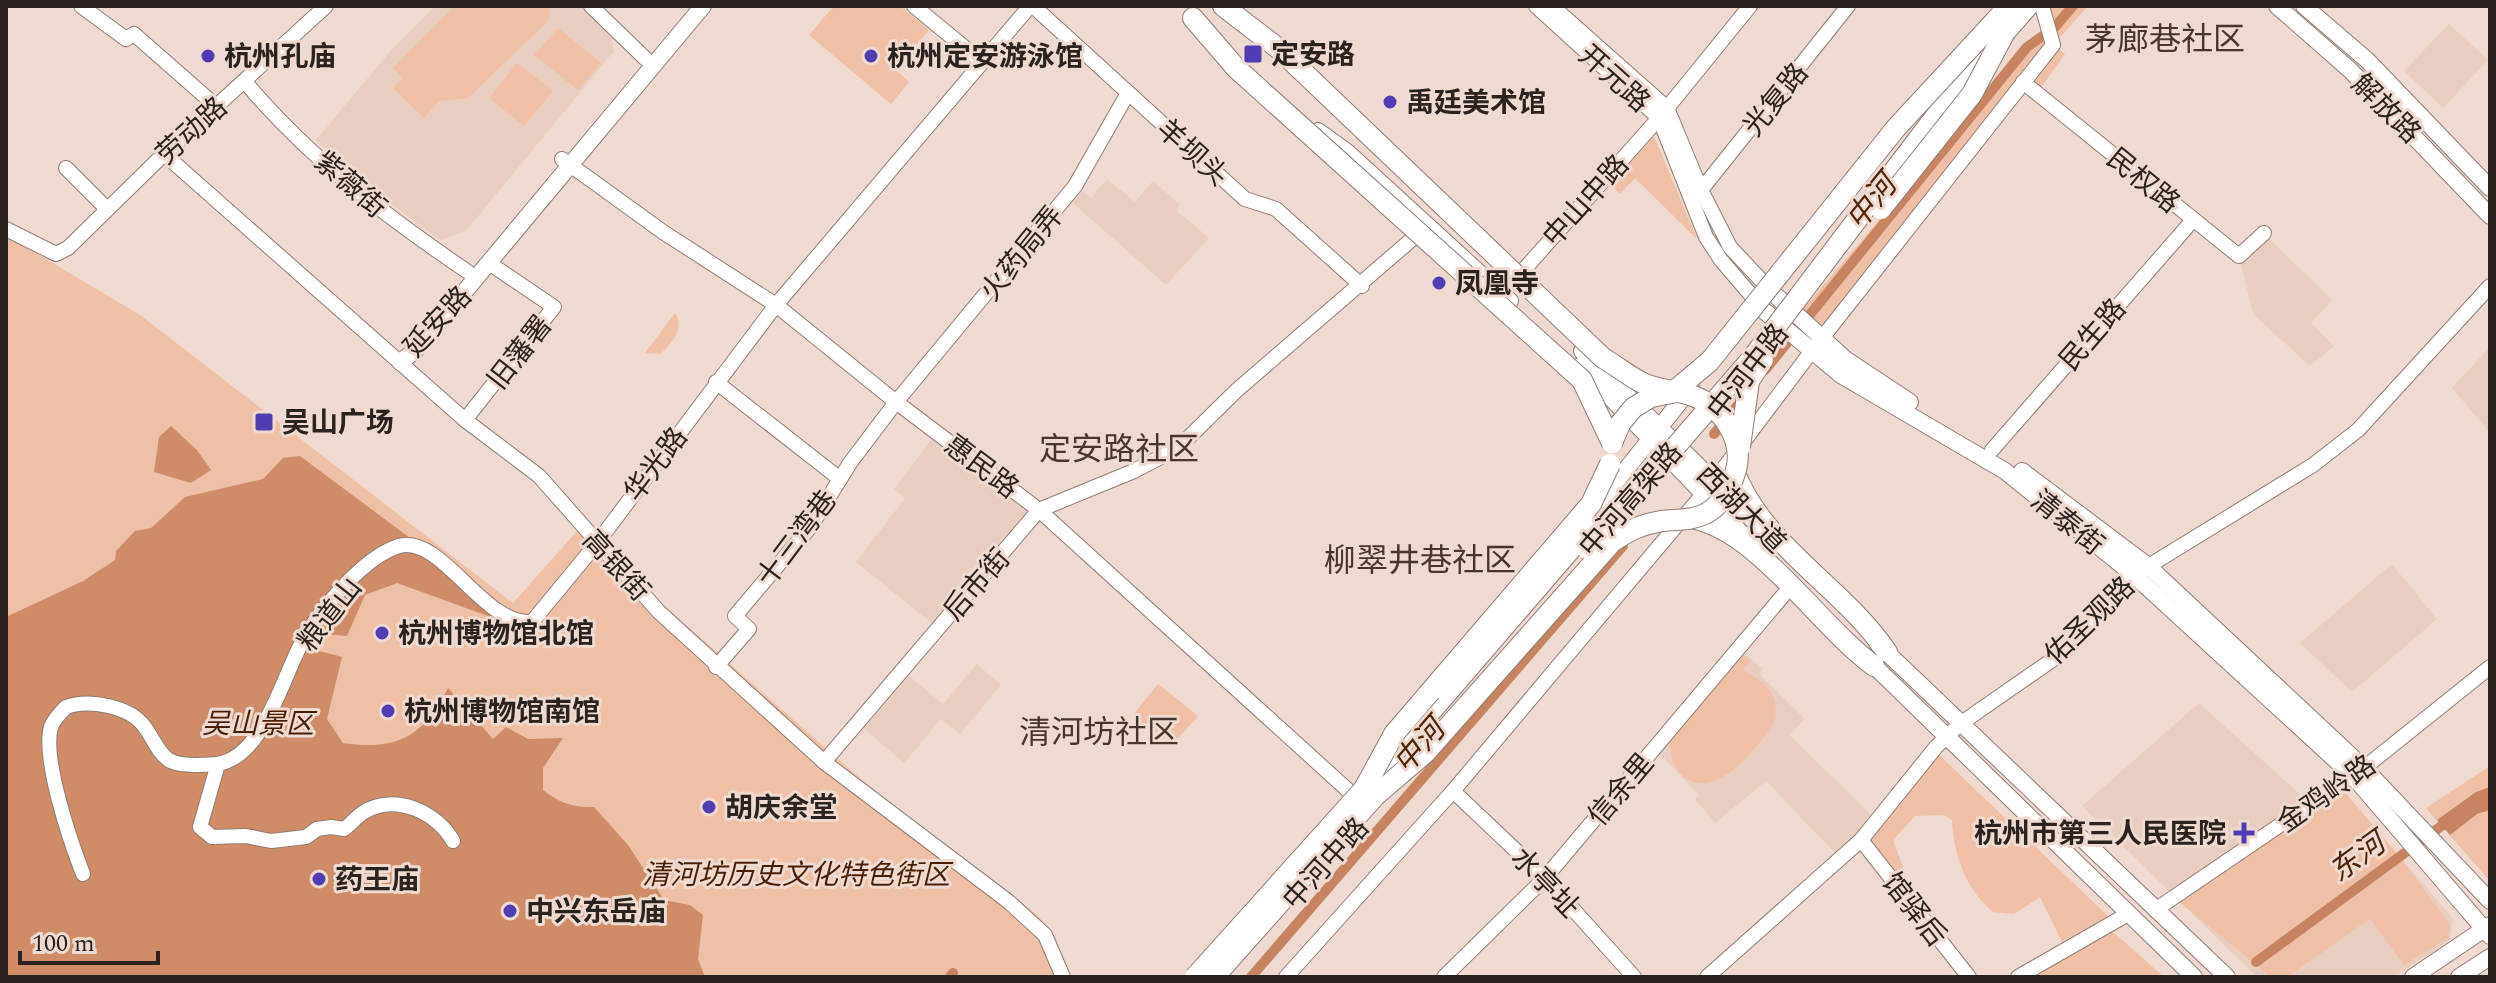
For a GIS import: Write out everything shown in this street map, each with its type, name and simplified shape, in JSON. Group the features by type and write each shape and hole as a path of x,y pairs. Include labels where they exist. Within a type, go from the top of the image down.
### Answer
{"highway":[{"path":"1223,6 1279,49 1603,358 1642,383 1672,393 1694,396 1713,407 1727,422 1736,442 1736,468 1758,517 1870,627 1880,659"},
{"name":"中河高架路","path":"1214,977 1744,347 2002,16 2028,6"},
{"path":"1187,12 1236,68 1582,380 1612,443"},
{"path":"1365,797 1394,734 1591,504 1610,464 1612,443 1620,424 1633,408 1651,397 1672,393 1710,361 1896,128 2002,16"},
{"path":"1365,797 1425,753 1612,542 1635,526 1705,514 1721,501 1736,468 1749,381 1972,94 2002,16"},
{"path":"1610,464 1616,484 1628,501 1644,514 1664,521"},
{"path":"1691,518 1714,522 1740,538 1851,649 1880,659"},
{"name":"中河高架路","path":"1192,977 1365,797"}],"main road":[{"name":"延安路","path":"649,63 690,6"},
{"name":"延安路","path":"400,362 415,351 649,63 703,6"},
{"name":"西湖大道","path":"1223,6 1507,289 1649,437 1678,457 1880,659 1946,738 2194,977"},
{"name":"中河中路","path":"1365,797 1678,457 1785,330 2039,6"},
{"name":"解放路","path":"2277,6 2350,70 2490,216"},
{"name":"解放路","path":"2304,6 2367,60 2490,188"},
{"path":"1187,12 1322,135 1347,152 1507,289 1505,307 1649,437"},
{"name":"中河中路","path":"1223,977 1649,437 1762,309 2002,16"},
{"name":"延安路","path":"400,362 408,344 468,272 567,162"},
{"name":"清泰街","path":"1774,294 1796,316 1813,342 1865,390 2005,471 2141,571"},
{"name":"清泰街","path":"1762,309 1785,330 1813,342 1992,450 2141,571 2358,772 2431,852 2488,930"},
{"name":"西湖大道","path":"1880,659 1960,724 2227,977"},
{"name":"清泰街","path":"2431,852 2490,901"},
{"path":"2413,977 2488,930"},
{"path":"2459,977 2490,957"}],"street":[{"path":"81,6 126,39 134,34 216,106"},
{"name":"劳动路","path":"6,230 56,254 79,239 164,154 246,83 326,6"},
{"path":"591,6 649,63"},
{"path":"914,6 981,61"},
{"path":"776,305 981,61 1032,6"},
{"name":"羊坝头","path":"1032,6 1245,199 1276,209 1362,286"},
{"name":"开元路","path":"1536,6 1663,113"},
{"name":"开元路","path":"1552,6 1663,113"},
{"name":"中山中路","path":"1507,289 1663,113 1750,6"},
{"name":"光复路","path":"1701,190 1848,6"},
{"name":"中河中路","path":"1286,977 1453,791 1709,488 1813,342 2023,82 2050,35 2039,6"},
{"name":"民权路","path":"2023,82 2239,256 2264,233"},
{"name":"紫薇街","path":"246,83 281,125 390,219 468,272"},
{"name":"火药局弄","path":"896,402 1075,186 1128,93"},
{"name":"清泰街","path":"1663,113 1730,247 1774,294"},
{"name":"清泰街","path":"1663,113 1706,237 1762,309"},
{"name":"高银街","path":"164,154 465,420 539,476 659,612 716,667 824,762 1009,902 1045,935 1063,977"},
{"name":"惠民路","path":"567,162 663,232 776,305 896,402 1039,510 1365,797"},
{"path":"66,168 107,209"},
{"name":"民生路","path":"1992,450 2193,220"},
{"name":"后市街","path":"824,762 1039,510 1134,471 1178,448 1237,390 1362,286 1418,234"},
{"name":"旧藩署","path":"465,420 554,307 489,263"},
{"name":"佑圣观路","path":"1711,976 1861,840 1960,724 2065,651 2141,571 2313,465 2358,430 2490,286"},
{"name":"华光路","path":"532,622 597,543 776,305"},
{"path":"716,382 840,479"},
{"name":"十三湾巷","path":"716,667 749,629 735,616 811,526 840,479 896,402"},
{"name":"粮道山","path":"218,764 234,759 254,740 306,633 335,596 365,568 399,546 409,545 427,551 510,619 532,622"},
{"name":"信余里","path":"1444,977 1545,878 1786,592"},
{"name":"金鸡岭路","path":"2155,910 2358,772 2490,667"},
{"path":"83,874 71,844 59,797 49,737 52,725 66,707 90,704 134,715 170,761 218,764 200,827 212,837 246,836 271,841 306,837 317,829 344,829 366,811 389,804 427,813 447,831 453,841"},
{"name":"水亭址","path":"1453,791 1545,878 1634,977"},
{"name":"馆驿后","path":"1861,840 1969,977"},
{"path":"2018,977 2128,914"}],"shaded area":[{"path":"435,6 580,6 615,37 611,41 614,51 466,231 440,240 384,199 316,140 392,49"},
{"path":"2449,24 2488,60 2443,108 2404,71"},
{"path":"1107,179 1135,202 1153,181 1179,204 1177,211 1209,238 1166,285 1072,202 1082,190 1091,198"},
{"path":"2264,233 2332,300 2311,323 2334,346 2310,366 2253,314 2239,256"},
{"path":"2490,347 2490,433 2452,388"},
{"path":"934,436 1032,511 934,625 856,562 905,498 894,489"},
{"path":"2392,564 2437,619 2352,692 2300,643"},
{"path":"1741,650 1763,669 1759,674 1805,719 1790,735 1872,816 1858,837 1836,854 1766,781 1715,823 1695,799 1699,795 1656,750"},
{"path":"977,664 1001,685 960,734 941,719 904,763 864,729 908,675 943,704"},
{"name":"杭州市第三人民医院","path":"2199,703 2312,805 2342,789 2453,919 2450,940 2394,977 2257,977 2082,806"},
{"path":"2490,787 2490,810 2477,814 2450,835 2437,820 2476,792"}],"green space":[{"path":"455,6 550,6 548,21 468,98 439,101 424,118 393,88 402,78 393,68"},
{"name":"杭州定安游泳馆","path":"834,6 900,6 929,30 896,70 909,82 891,104 809,35"},
{"path":"2048,6 2088,6 2053,45 2065,54 2037,93 2024,83 1821,338 1798,315 2027,47 2050,35"},
{"path":"558,28 601,63 578,90 534,55"},
{"path":"517,63 553,91 524,126 489,98"},
{"path":"1654,136 1697,239 1635,178 1620,194 1610,184"},
{"name":"吴山景区","path":"14,240 140,315 513,603 578,530 853,772 936,840 1036,914 1055,936 1068,977 6,977 6,241"},
{"path":"675,313 679,325 673,340 660,354 645,353"},
{"path":"171,426 197,450 211,470 191,483 154,472 159,437"},
{"path":"300,456 477,588 521,628 397,583 365,595 347,636 325,634 312,649 342,657 327,719 343,743 379,745 406,737 429,718 448,688 493,739 506,727 528,739 563,738 543,768 543,790 567,804 594,807 628,845 664,900 690,905 703,915 698,959 705,977 6,977 6,617 83,581 115,560 116,551 135,531 151,528 185,497 263,479 283,458"},
{"path":"1742,654 1750,661 1743,670 1764,684 1773,696 1775,720 1760,742 1725,775 1712,782 1699,783 1687,779 1673,761 1670,740"},
{"path":"1158,684 1198,716 1170,747 1133,715"},
{"path":"1937,753 2109,917 2062,942 2040,897 2014,914 1993,912 1968,882 1958,859 1952,820 1944,815 1915,816 1893,840 1906,875 1901,880 1867,839"},
{"path":"2490,766 2490,881 2426,808"},
{"path":"2342,789 2400,857 2450,925 2448,938 2404,965 2370,919 2287,977 2271,977 2176,899"},
{"path":"2112,931 2164,977 2030,977"}],"waterway":[{"name":"中河","path":"1765,370 2027,47 2054,28 2073,6"},
{"name":"中河","path":"1714,434 1743,399"},
{"name":"中河","path":"1251,977 1623,546"},
{"name":"东河","path":"2256,962 2451,819"},
{"path":"950,977 953,973"}],"place":[{"name":"定安路","path":"1253,54"},
{"name":"杭州孔庙","path":"208,56"},
{"name":"杭州定安游泳馆","path":"871,56"},
{"name":"禹廷美术馆","path":"1390,102"},
{"name":"凤凰寺","path":"1439,283"},
{"name":"吴山广场","path":"264,422"},
{"name":"杭州博物馆北馆","path":"382,633"},
{"name":"杭州博物馆南馆","path":"388,711"},
{"name":"胡庆余堂","path":"709,807"},
{"name":"杭州市第三人民医院","path":"2244,833"},
{"name":"药王庙","path":"319,879"},
{"name":"中兴东岳庙","path":"510,911"}],"district":[{"name":"茅廊巷社区","path":"2165,39"},
{"name":"定安路社区","path":"1119,449"},
{"name":"柳翠井巷社区","path":"1420,560"},
{"name":"清河坊社区","path":"1099,732"}],"park label":[{"name":"清河坊历史文化特色街区","path":"796,874"}]}
